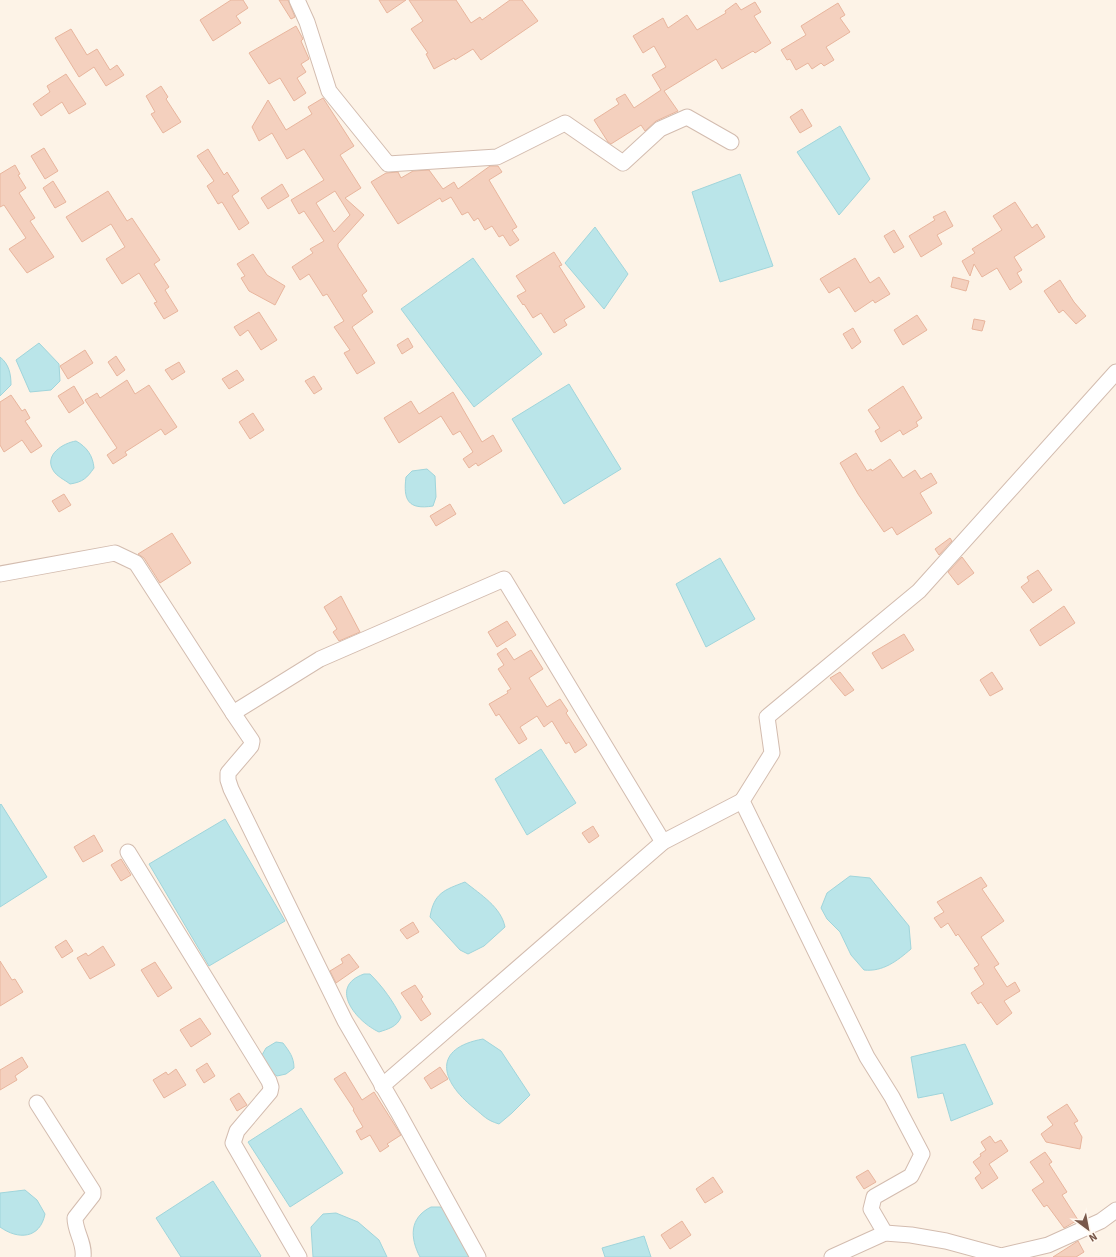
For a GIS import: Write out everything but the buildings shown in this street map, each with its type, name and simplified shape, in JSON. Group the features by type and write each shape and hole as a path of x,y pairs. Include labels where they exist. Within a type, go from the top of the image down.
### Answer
{"street":[{"path":"297,0 307,22 329,91 388,164 497,157 565,123 623,163 660,129 687,116 731,142"},
{"path":"382,1086 663,842 742,801 772,753 767,717 919,591 1116,372"},
{"path":"0,574 115,553 136,563 252,741 251,746 228,773 228,780 345,1021 398,1112 478,1257"},
{"path":"234,713 320,659 504,579 663,842"},
{"path":"742,801 867,1057 892,1097 922,1154 911,1176 874,1197 871,1208 886,1233"},
{"path":"128,852 272,1087 270,1092 237,1131 233,1143 299,1257"},
{"path":"37,1103 93,1191 93,1195 75,1218 76,1227 81,1240 83,1257"},
{"path":"832,1257 886,1233 911,1235 946,1241 1001,1256 1048,1245 1101,1221 1116,1210"}],"water":[{"path":"840,126 870,179 839,215 797,152"},
{"path":"740,174 773,266 720,282 692,192"},
{"path":"595,227 628,274 604,309 565,263"},
{"path":"473,258 542,354 474,407 401,309"},
{"path":"39,343 59,364 60,381 51,390 30,392 16,360"},
{"path":"0,357 6,363 9,370 11,385 0,396"},
{"path":"569,384 621,469 564,504 512,419"},
{"path":"76,441 89,452 94,468 84,479 70,484 54,472 51,465 51,459 56,451 61,447"},
{"path":"427,469 435,476 436,497 433,506 425,507 413,505 409,502 405,492 406,477 412,471"},
{"path":"720,558 755,619 706,647 676,584"},
{"path":"541,749 576,803 527,835 495,779"},
{"path":"1,804 47,877 0,907 0,805"},
{"path":"225,819 285,921 209,966 149,864"},
{"path":"850,876 870,878 909,926 911,949 889,965 877,969 864,970 851,955 840,932 827,919 821,908 827,893"},
{"path":"465,882 495,907 503,920 505,927 484,946 468,954 460,950 430,917 437,897 451,887"},
{"path":"364,974 370,974 375,979 387,994 401,1017 397,1023 386,1030 379,1032 362,1021 349,1004 347,995 348,987 353,980"},
{"path":"483,1039 501,1051 530,1095 499,1124 485,1118 462,1097 448,1076 447,1066 449,1057 456,1050 467,1043"},
{"path":"276,1042 283,1043 292,1057 294,1064 294,1068 286,1074 277,1076 267,1067 262,1055 266,1048"},
{"path":"965,1044 993,1104 951,1121 943,1093 918,1098 911,1057"},
{"path":"301,1108 343,1173 290,1207 248,1142"},
{"path":"213,1181 261,1256 260,1257 181,1257 156,1218"},
{"path":"25,1190 37,1200 45,1214 42,1222 33,1233 27,1235 14,1234 0,1227 0,1193"},
{"path":"431,1207 446,1209 470,1257 420,1257 414,1243 413,1236 415,1223 424,1212"},
{"path":"336,1213 358,1222 379,1240 387,1257 313,1257 311,1227 323,1214"},
{"path":"644,1236 651,1257 605,1257 602,1248"}]}
